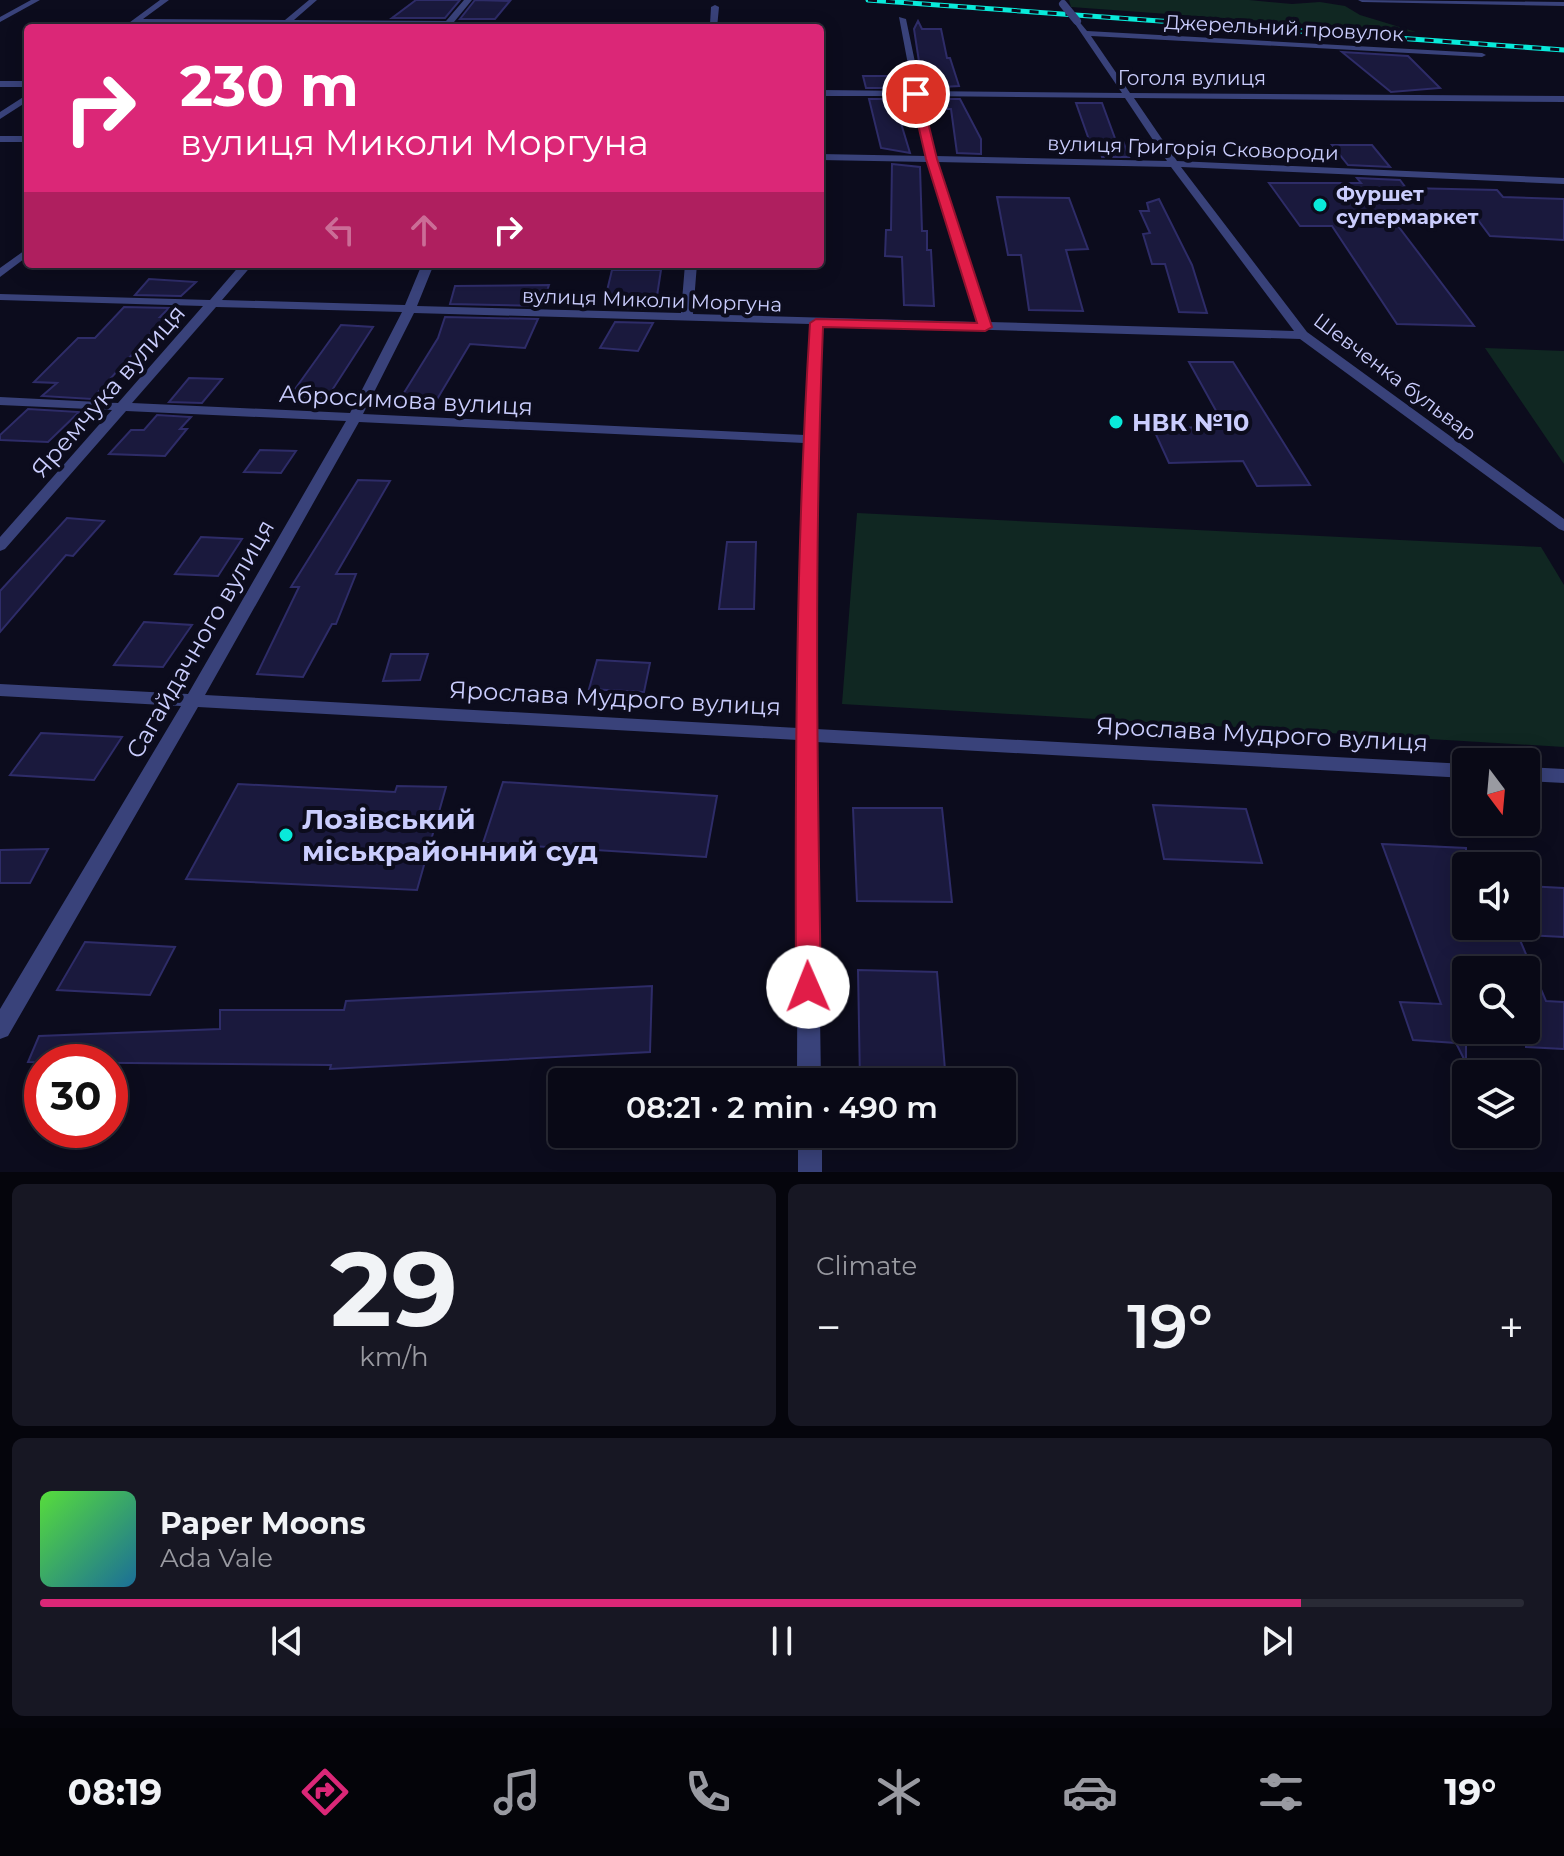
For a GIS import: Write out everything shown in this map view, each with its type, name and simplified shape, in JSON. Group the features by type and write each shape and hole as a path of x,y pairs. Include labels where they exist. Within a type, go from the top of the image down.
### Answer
{"street":[{"path":"0,20 36,0"},
{"path":"132,24 165,0"},
{"path":"286,24 313,0"},
{"path":"448,24 468,0"},
{"path":"1362,0 1564,4"},
{"name":"Шевченка бульвар","path":"1061,2 1174,164 1303,335 1564,526"},
{"path":"713,24 715,7"},
{"path":"902,19 931,159 985,327"},
{"path":"136,21 408,24"},
{"name":"Джерельний провулок","path":"1085,33 1482,55"},
{"path":"0,84 24,84"},
{"name":"Гоголя вулиця","path":"824,93 1564,99"},
{"path":"0,116 24,100"},
{"path":"0,139 24,139"},
{"name":"вулиця Григорія Сковороди","path":"824,157 1174,164 1564,181"},
{"path":"0,274 24,254"},
{"name":"Яремчука вулиця","path":"0,546 244,268"},
{"name":"Сагайдачного вулиця","path":"0,1029 193,701 352,420 410,311 426,268"},
{"path":"687,318 691,268"},
{"name":"вулиця Миколи Моргуна","path":"0,297 1303,335"},
{"path":"809,1068 806,735 810,439 816,323"},
{"name":"Абросимова вулиця","path":"0,401 352,420 810,439"},
{"name":"Ярослава Мудрого вулиця","path":"0,690 1452,770"},
{"path":"1540,775 1564,776"},
{"path":"810,1148 810,1172"}],"green space":[{"path":"1069,0 1320,2 1345,6 1360,15 1416,32 1071,7"},
{"path":"1485,348 1564,351 1564,464"},
{"path":"857,513 1541,547 1564,585 1564,747 842,704"}],"building":[{"path":"416,0 460,0 445,18 392,18"},
{"path":"475,0 510,1 495,19 460,19"},
{"path":"918,21 922,29 941,29 947,58 950,58 959,86 923,88 914,29"},
{"path":"1342,52 1408,56 1440,88 1391,92"},
{"path":"863,76 907,76 909,88 866,88"},
{"path":"869,99 912,99 914,110 897,110 910,153 881,148"},
{"path":"926,99 960,99 981,139 981,154 957,153 951,109 928,109"},
{"path":"1076,103 1102,103 1116,141 1123,141 1129,157 1102,157 1100,151 1093,151"},
{"path":"1332,145 1372,145 1390,167 1348,165"},
{"path":"892,164 920,167 922,231 927,231 927,250 931,250 934,306 904,305 902,257 885,256 886,230 891,230"},
{"path":"1357,178 1400,180 1406,188 1497,190 1503,197 1564,199 1564,240 1490,236 1475,216 1389,214 1474,326 1397,324 1332,226 1300,226 1269,183 1361,183"},
{"path":"997,197 1069,198 1088,249 1066,250 1083,311 1029,310 1021,255 1008,255"},
{"path":"1159,199 1192,265 1207,313 1179,312 1165,264 1152,264 1143,234 1150,233 1140,211 1149,211 1147,203"},
{"path":"612,270 661,270 655,309 622,308 627,299 605,299"},
{"path":"149,279 196,282 181,296 135,295"},
{"path":"549,285 542,306 450,304 455,286"},
{"path":"124,307 169,308 160,317 166,317 92,399 42,396 57,383 34,382 78,338 95,338"},
{"path":"445,317 538,319 525,348 470,344 433,406 397,404 438,338"},
{"path":"615,322 653,323 638,351 600,348"},
{"path":"341,325 373,327 327,398 290,396"},
{"path":"1189,362 1233,362 1310,485 1257,486 1243,461 1169,463 1153,428 1225,427"},
{"path":"189,378 222,379 202,403 169,402"},
{"path":"28,409 79,412 48,442 0,440 0,435"},
{"path":"157,415 191,417 180,429 187,429 165,456 109,454 131,430 144,430"},
{"path":"260,450 296,451 281,473 244,472"},
{"path":"358,480 390,481 336,574 356,574 336,624 332,624 303,677 257,674 299,587 291,587"},
{"path":"67,518 104,521 73,556 66,555 0,632 0,591"},
{"path":"201,537 242,539 218,576 175,574"},
{"path":"727,542 756,542 754,609 719,609"},
{"path":"144,622 192,625 163,667 114,665"},
{"path":"391,654 428,654 420,680 383,681"},
{"path":"597,660 650,663 644,692 589,689"},
{"path":"41,733 122,737 94,780 10,775"},
{"path":"503,782 717,796 706,857 483,843"},
{"name":"Лозівський міськрайонний суд","path":"238,784 395,792 397,786 446,787 417,890 186,879"},
{"path":"1153,805 1246,809 1262,863 1164,859"},
{"path":"853,808 942,808 952,902 857,901"},
{"path":"1382,844 1466,848 1466,852 1452,852 1452,940 1520,940 1527,956 1452,956 1452,1043 1413,1040 1400,1002 1441,1004"},
{"path":"48,849 30,883 0,883 0,850"},
{"path":"1540,887 1564,888 1564,937 1540,936"},
{"path":"85,942 175,947 150,995 57,990"},
{"path":"858,970 937,972 945,1068 860,1068"},
{"path":"652,986 650,1052 330,1069 331,1065 128,1063 128,1044 36,1044 39,1036 220,1029 220,1010 344,1010 346,1001"},
{"path":"1540,987 1546,1001 1564,1002 1564,1049 1526,1047 1526,1044 1540,1044"},
{"path":"1456,1044 1466,1044 1464,1060"}],"railway":[{"path":"868,0 1564,50"}],"place":[{"name":"Фуршет супермаркет","path":"1320,205"},
{"name":"НВК №10","path":"1116,422"},
{"name":"Лозівський міськрайонний суд","path":"286,835"}],"route":[{"path":"808,987 806,735 810,439 816,323 985,327 931,159 916,94"}]}
